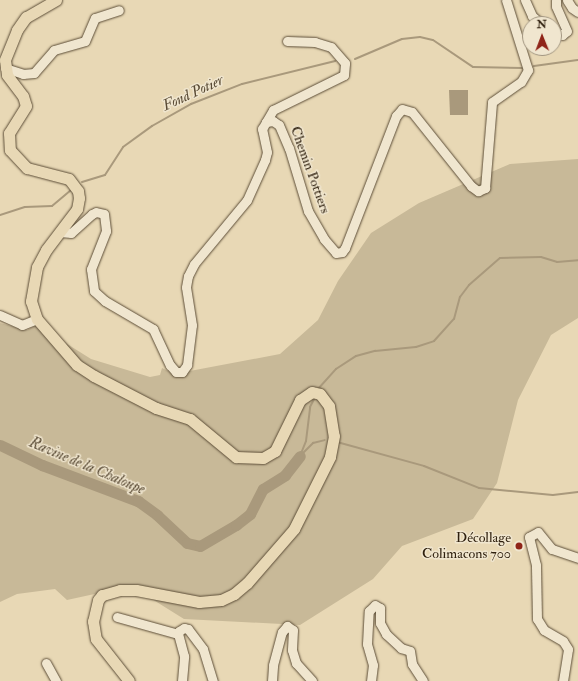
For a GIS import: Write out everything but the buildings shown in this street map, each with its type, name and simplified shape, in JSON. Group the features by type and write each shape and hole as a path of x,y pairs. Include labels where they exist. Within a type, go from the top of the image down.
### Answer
{"main road":[{"path":"56,0 26,17 7,52 5,68 11,81 23,96 26,106 9,133 10,150 27,168 64,176 74,184 78,191 77,209 41,258 33,280 30,301 37,320 77,365 156,408 190,418 236,456 263,458 275,451 305,395 312,392 324,398 329,406 334,436 330,457 294,529 247,583 234,594 221,600 200,602 120,590 102,595 98,600 94,614 96,639 129,681"}],"street":[{"name":"Chemin Pottiers","path":"266,122 277,122 283,132 308,211 324,239 336,253 342,252 345,248 396,116 402,109 412,112 470,186 478,191 484,190 487,185 492,102 521,82 528,70 506,0"},
{"path":"524,0 532,16"},
{"path":"556,0 556,6 560,16"},
{"path":"567,0 572,8 578,12"},
{"path":"5,68 23,74 34,73 54,50 85,41 95,18 119,10"},
{"path":"562,20 567,31 562,35"},
{"path":"60,232 71,234 92,214 96,212 104,214 106,231 91,269 92,285 105,301 153,329 170,365 176,372 182,372 187,365 192,325 186,287 188,276 194,264 247,200 265,160 267,152 262,129 273,110 344,75 345,63 331,47 315,42 287,41"},
{"path":"0,315 22,325 37,320"},
{"path":"563,681 568,649 563,641 544,630 537,619 536,565 529,537 538,532 552,549 578,558"},
{"path":"371,681 373,665 367,644 369,610 375,605 380,608 380,623 386,634 401,648 410,651 412,664 423,681"},
{"path":"117,617 178,634"},
{"path":"272,681 273,665 282,632 287,626 293,630 292,650 296,663 312,681"},
{"path":"182,681 184,656 178,634 181,629 188,629 201,646 213,681"},
{"path":"46,664 56,681"}],"shaded area":[{"path":"449,90 468,90 468,115 450,115"},
{"path":"578,159 578,318 551,335 518,400 497,483 473,519 402,546 373,579 300,625 184,619 131,586 67,600 55,589 17,594 0,602 0,323 27,330 37,325 91,359 150,377 160,375 162,368 174,374 280,354 318,320 338,281 371,233 419,203 510,164"}],"waterway":[{"name":"Fond Potier","path":"355,59 402,39 420,37 433,40 473,67 522,68"},
{"name":"Fond Potier","path":"534,66 578,60"},
{"name":"Fond Potier","path":"82,182 105,175 123,147 152,126 191,104 242,84 335,61"},
{"name":"Fond Potier","path":"0,215 25,207 52,206 72,189"},
{"name":"Ravine de la Chaloupe","path":"318,389 336,369 356,356 375,351 416,347 434,341 454,319 460,297 469,285 500,258 541,257 557,262 578,260"},
{"name":"Ravine de la Chaloupe","path":"300,456 306,441 310,407 315,397"},
{"path":"302,454 313,443 325,440"},
{"path":"337,442 424,466 479,488 553,495 578,492"},
{"name":"Ravine de la Chaloupe","path":"0,445 42,465 138,501 157,515 187,543 200,546 236,525 250,514 263,489 285,475 300,456"}],"place":[{"name":"Décollage Colimacons 700","path":"519,546"}]}
